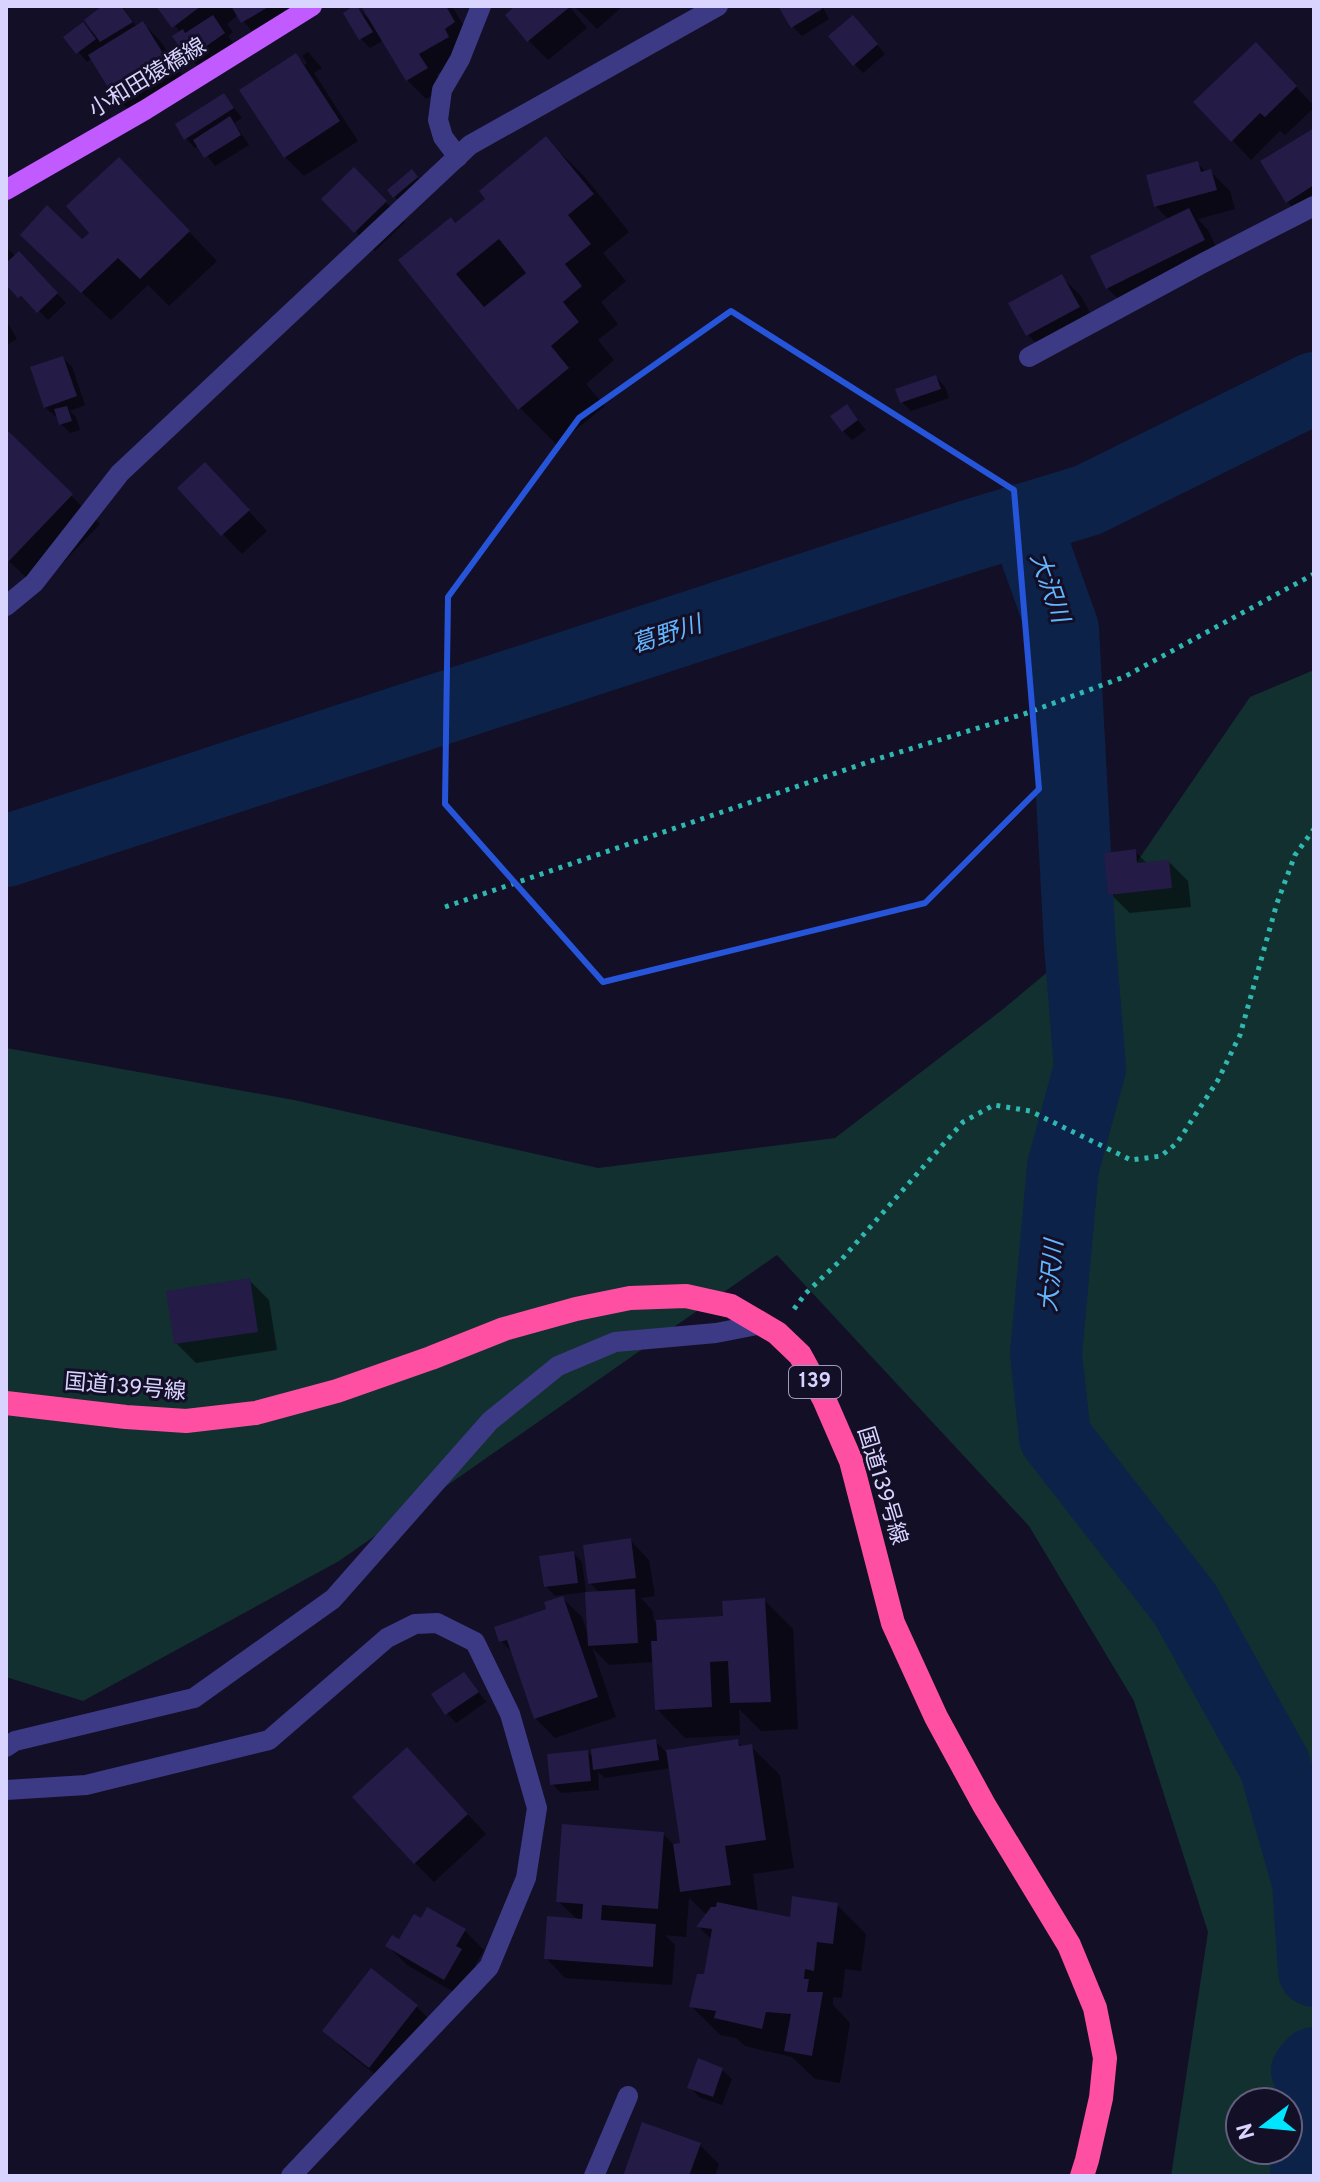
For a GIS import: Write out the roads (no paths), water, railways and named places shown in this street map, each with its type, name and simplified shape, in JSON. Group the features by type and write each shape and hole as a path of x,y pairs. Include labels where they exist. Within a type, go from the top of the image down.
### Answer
{"highway":[{"name":"国道139号線","path":"6,1403 186,1421 256,1413 337,1391 504,1329 630,1298 686,1296 731,1306 770,1328 800,1355 824,1399 851,1461 893,1623 936,1717 992,1818 1069,1945 1095,2008 1105,2058 1101,2098 1082,2176"}],"main road":[{"name":"小和田猿橋線","path":"6,190 145,110 312,6"}],"street":[{"path":"458,157 443,137 438,120 442,90 460,59 481,6"},
{"path":"6,606 34,583 120,473 470,145 718,6"},
{"path":"1029,357 1314,206"},
{"path":"6,1747 15,1741 194,1698 333,1599 490,1421 558,1366 615,1342 770,1328"},
{"path":"6,1790 86,1785 269,1740 387,1638 415,1624 437,1623 475,1642 510,1714 537,1808 526,1878 489,1967 291,2176"},
{"path":"594,2176 628,2096"}],"waterway":[{"name":"葛野川","path":"6,851 969,536 1088,500 1314,388"},
{"name":"大沢川","path":"1024,520 1063,629 1080,945 1090,1068 1063,1167 1046,1354 1055,1437 1185,1604 1275,1766 1308,1882 1314,1971"},
{"name":"大沢川","path":"1306,2176 1313,2076 1307,2071 1314,2063"}]}
